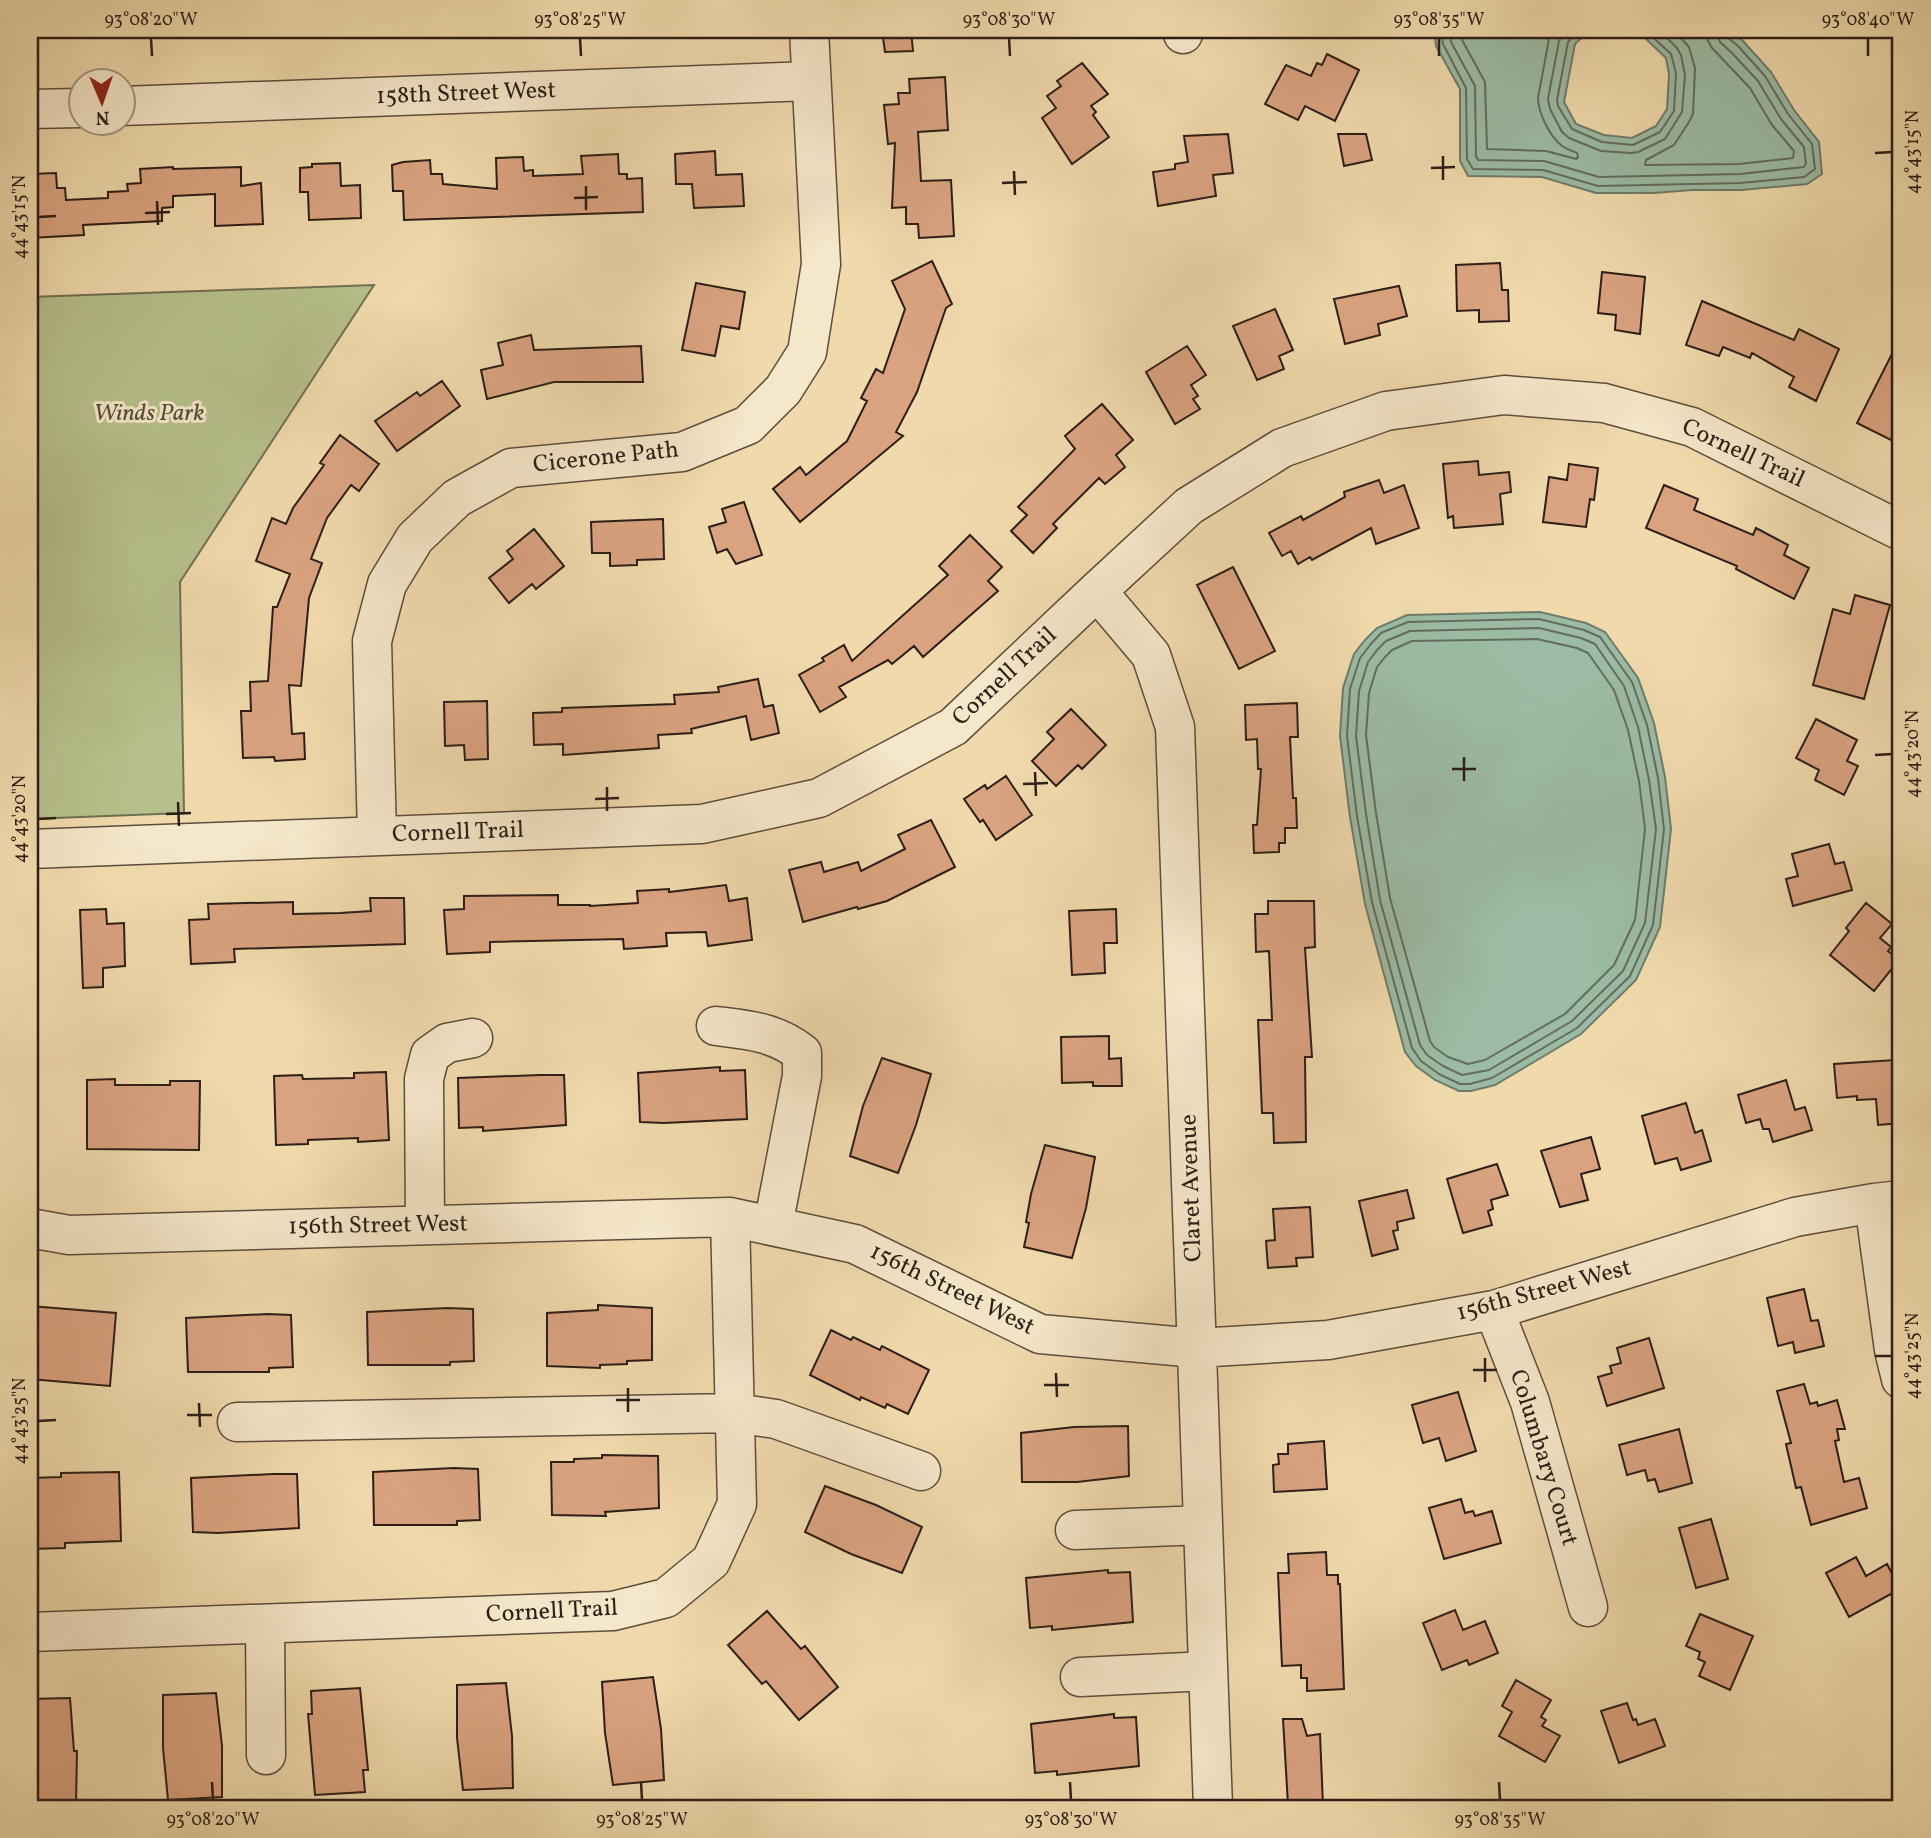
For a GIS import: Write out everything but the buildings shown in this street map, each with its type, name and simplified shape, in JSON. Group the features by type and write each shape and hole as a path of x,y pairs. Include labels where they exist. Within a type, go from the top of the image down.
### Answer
{"street":[{"name":"Cicerone Path","path":"377,836 372,641 387,584 415,538 457,498 511,468 682,452 748,425 783,390 807,352 821,264 809,30"},
{"name":"158th Street West","path":"136,105 810,81"},
{"path":"30,109 66,108"},
{"name":"Cornell Trail","path":"30,849 702,824 819,798 953,727 1189,506 1282,448 1386,411 1504,395 1604,403 1692,427 1901,531"},
{"name":"Claret Avenue","path":"1097,591 1151,655 1175,727 1213,1808"},
{"path":"716,1026 758,1031 789,1042 802,1053 802,1076 773,1226"},
{"path":"425,1225 424,1079 430,1055 447,1043 473,1038"},
{"path":"1888,1201 1894,1350 1901,1379"},
{"name":"156th Street West","path":"30,1228 69,1235 730,1217 855,1244 1040,1334 1197,1348 1328,1339 1494,1310 1795,1217 1888,1201"},
{"name":"Cornell Trail","path":"30,1632 613,1612 666,1598 711,1561 737,1504 730,1217"},
{"name":"Columbary Court","path":"1494,1310 1530,1402 1588,1607"},
{"path":"237,1422 735,1413 776,1419 920,1471"},
{"path":"1075,1530 1203,1525"},
{"path":"265,1624 266,1755"},
{"path":"1080,1677 1208,1671"}],"green space":[{"name":"Winds Park","path":"374,285 180,582 184,813 30,819 30,297"}],"water":[{"path":"1434,30 1590,30 1575,44 1564,102 1576,124 1604,135 1632,138 1656,126 1667,109 1669,74 1666,58 1644,37 1628,30 1729,30 1743,41 1771,72 1794,110 1819,142 1822,174 1807,184 1741,190 1653,193 1596,193 1542,177 1468,176 1460,161 1460,89 1436,46"},
{"path":"1540,612 1586,623 1605,632 1638,678 1654,723 1665,777 1671,829 1660,927 1636,980 1581,1034 1495,1085 1459,1091 1435,1080 1416,1066 1405,1052 1365,904 1350,817 1340,736 1343,688 1354,654 1365,640 1377,628 1407,615"}]}
